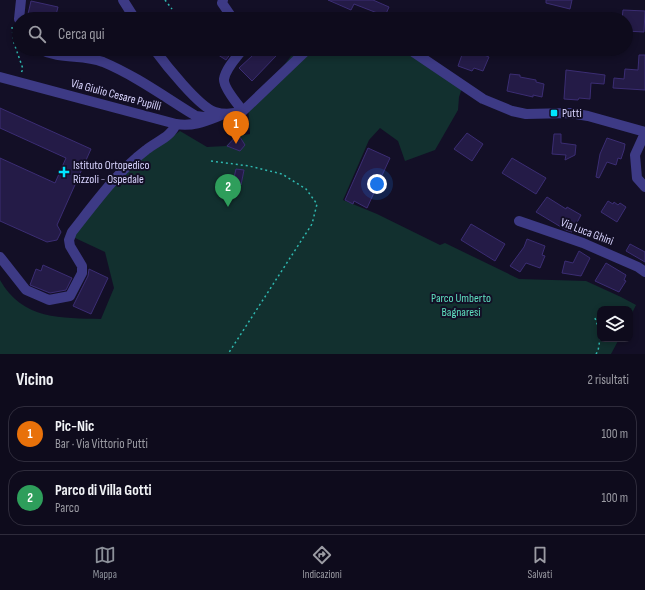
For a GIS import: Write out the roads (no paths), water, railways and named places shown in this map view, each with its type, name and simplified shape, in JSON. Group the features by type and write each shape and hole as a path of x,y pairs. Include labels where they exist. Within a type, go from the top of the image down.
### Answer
{"street":[{"path":"19,12 21,0"},
{"path":"123,0 131,12"},
{"path":"223,0 222,3 228,12"},
{"path":"61,56 85,58 103,62 149,86 196,116 213,118"},
{"path":"160,56 185,87 214,112 224,114"},
{"path":"238,56 226,72 224,79 225,86 243,111 301,56"},
{"path":"420,56 483,98 512,111 526,114 570,113 588,116 645,132 635,155 637,178 645,187"},
{"name":"Via Giulio Cesare Pupilli","path":"0,77 176,124 197,124 224,114 234,114 243,111"},
{"path":"0,257 26,290 49,300 70,296 82,273 82,266 70,246 69,240 72,232 121,171 147,149 165,138 174,130 176,124"},
{"name":"Via Luca Ghini","path":"519,221 583,243 638,267 645,272"}],"place":[{"name":"Putti","path":"554,113"},
{"name":"Pic-Nic","path":"236,144"},
{"name":"Istituto Ortopedico Rizzoli - Ospedale","path":"64,172"},
{"name":"Parco di Villa Gotti","path":"228,207"}],"park label":[{"name":"Parco Umberto Bagnaresi","path":"461,305"}]}
